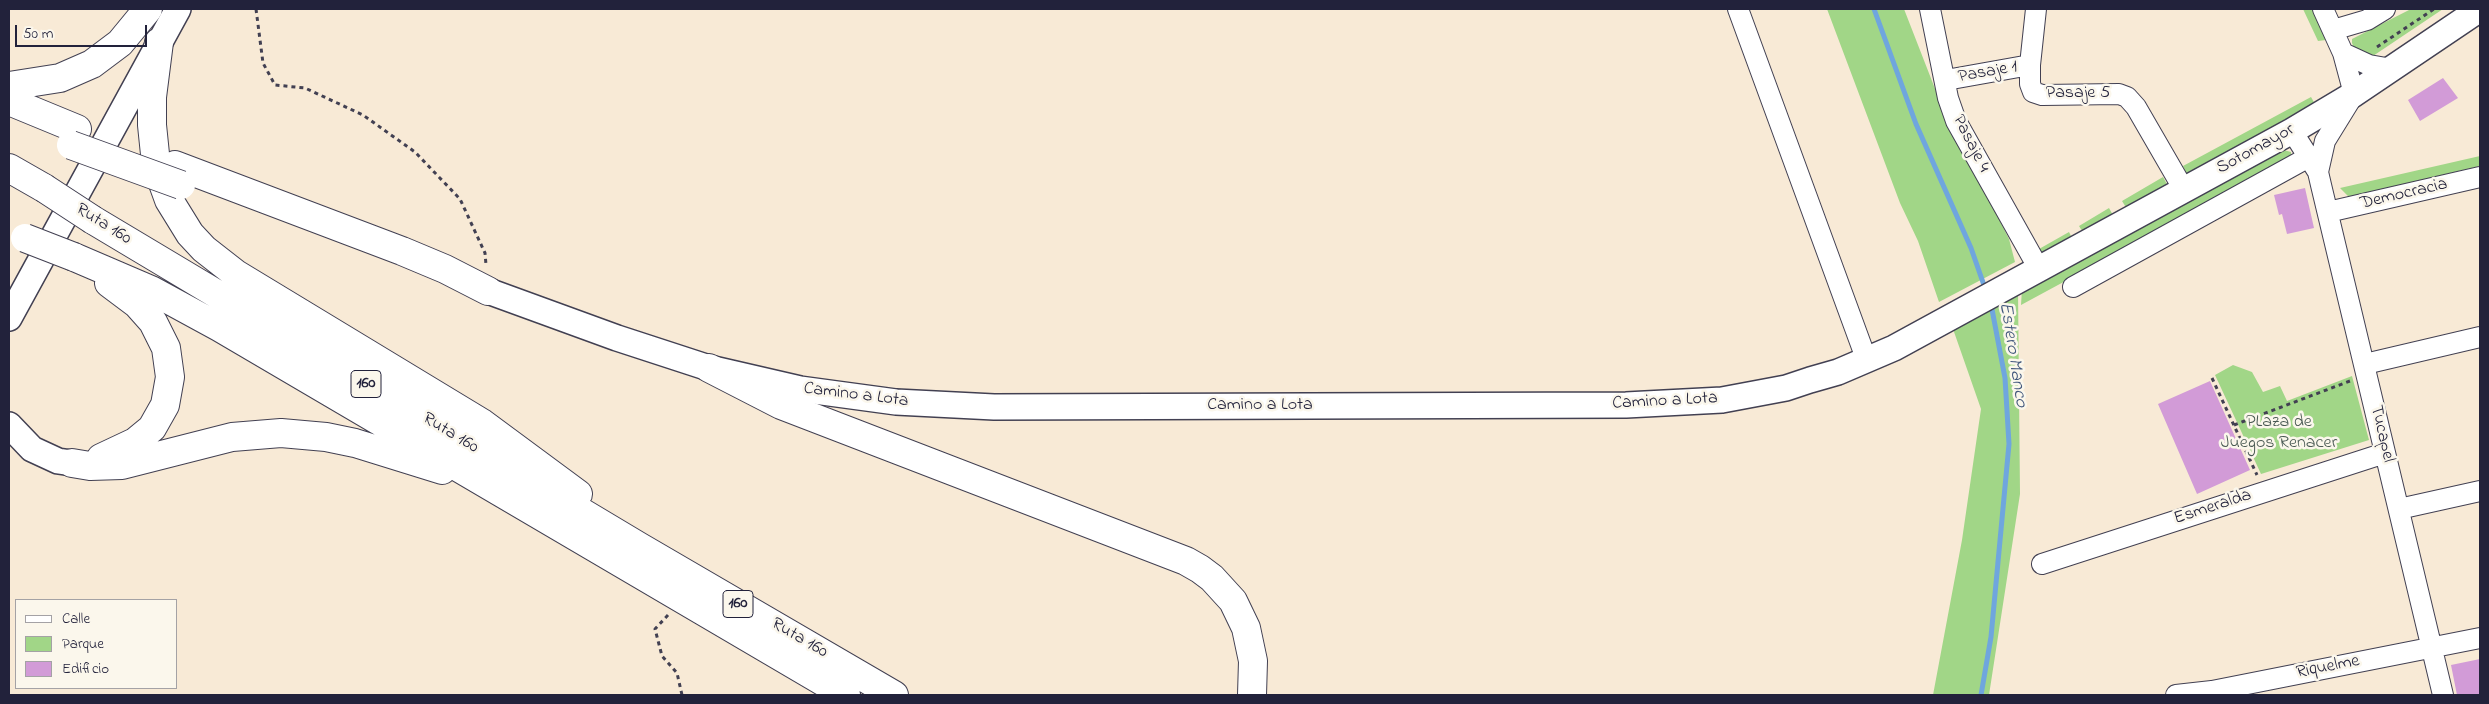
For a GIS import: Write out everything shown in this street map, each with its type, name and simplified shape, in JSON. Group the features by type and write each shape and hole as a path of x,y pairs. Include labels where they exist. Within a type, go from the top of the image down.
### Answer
{"highway":[{"path":"9,86 60,78 92,64 120,43 148,9"},
{"path":"159,42 152,97 152,135 156,164 174,208 190,234 204,249 236,274 482,423 564,482 640,548"},
{"path":"9,101 74,137"},
{"path":"9,122 74,137 178,175 403,266 488,291"},
{"name":"Ruta 160","path":"9,168 640,548 894,695"},
{"name":"Ruta 160","path":"17,236 74,257 151,290 194,313 846,695"},
{"path":"72,463 108,455 144,436 162,412 169,391 170,376 166,348 160,334 145,313 74,257"},
{"path":"708,368 781,405 1186,561 1200,569 1212,578 1232,601 1246,628 1253,661 1252,695"},
{"path":"72,463 90,466 122,464 232,437 259,434 303,434 348,442 385,452 506,495"}],"main road":[{"path":"9,318 178,9"},
{"name":"Sotomayor","path":"2031,273 2292,131 2392,70 2480,9"},
{"name":"Camino a Lota","path":"488,291 617,338 708,368 763,381 847,396 945,406 1642,405 1690,403 1755,394 1802,383 1867,361 2031,273"},
{"path":"9,426 32,449 58,460 72,463"}],"street":[{"path":"1738,9 1867,361"},
{"name":"Pasaje 4","path":"1930,9 1946,80 1948,98 1956,121 2031,273"},
{"name":"Pasaje 5","path":"2036,9 2030,65 2031,88 2037,94 2119,94 2127,97 2136,107 2184,190"},
{"path":"2323,9 2343,53 2354,94"},
{"path":"2333,30 2361,22 2385,9"},
{"path":"2343,53 2370,65 2392,70"},
{"name":"Pasaje 1","path":"1946,80 2030,65"},
{"name":"Tucapel","path":"2312,165 2354,94"},
{"name":"Tucapel","path":"2292,131 2312,165 2328,212 2443,695"},
{"name":"Sotomayor","path":"2073,287 2312,165"},
{"name":"Democracia","path":"2328,212 2480,177"},
{"path":"2366,369 2480,337"},
{"name":"Esmeralda","path":"2042,564 2385,453"},
{"path":"2398,509 2480,491"},
{"name":"Riquelme","path":"2176,695 2212,693 2480,638"}],"path":[{"path":"256,9 263,63 275,85 305,88 363,115 415,152 460,199 485,253 488,291"},
{"path":"2372,46 2376,48 2434,9"},
{"path":"2234,425 2366,369"},
{"path":"2212,378 2264,492"},
{"path":"681,599 655,629 662,656 677,673 682,695"}],"green space":[{"path":"1827,9 1904,9 1939,99 2009,239 2015,262 1939,302 1918,241 1900,203"},
{"path":"2303,9 2313,9 2326,40 2318,41"},
{"path":"2411,9 2443,9 2373,56 2356,52 2352,39"},
{"path":"2311,97 2315,104 2187,175 2183,166"},
{"path":"2280,149 2291,152 2291,159 2021,305 2022,289"},
{"path":"2480,156 2480,166 2349,197 2340,188"},
{"path":"2163,177 2168,186 2127,209 2122,201"},
{"path":"2109,208 2114,217 2084,234 2079,226"},
{"path":"2069,232 2073,240 2043,257 2039,249"},
{"path":"2018,290 2020,494 1989,695 1933,695 1962,540 1981,409 1953,329"},
{"name":"PLaza de Juegos Renacer","path":"2233,365 2252,372 2263,392 2280,386 2287,401 2352,376 2369,440 2261,474 2215,375"}],"building":[{"path":"2443,78 2458,98 2420,121 2408,100"},
{"path":"2305,188 2314,228 2287,234 2282,214 2279,215 2274,195"},
{"path":"2210,381 2250,470 2197,494 2158,404"},
{"path":"2480,659 2480,695 2457,695 2451,665"}],"waterway":[{"name":"Estero Manco","path":"1874,9 1916,124 1971,248 1986,291"},
{"name":"Estero Manco","path":"1981,695 1991,637 2009,444 2005,378 1991,304"}]}
